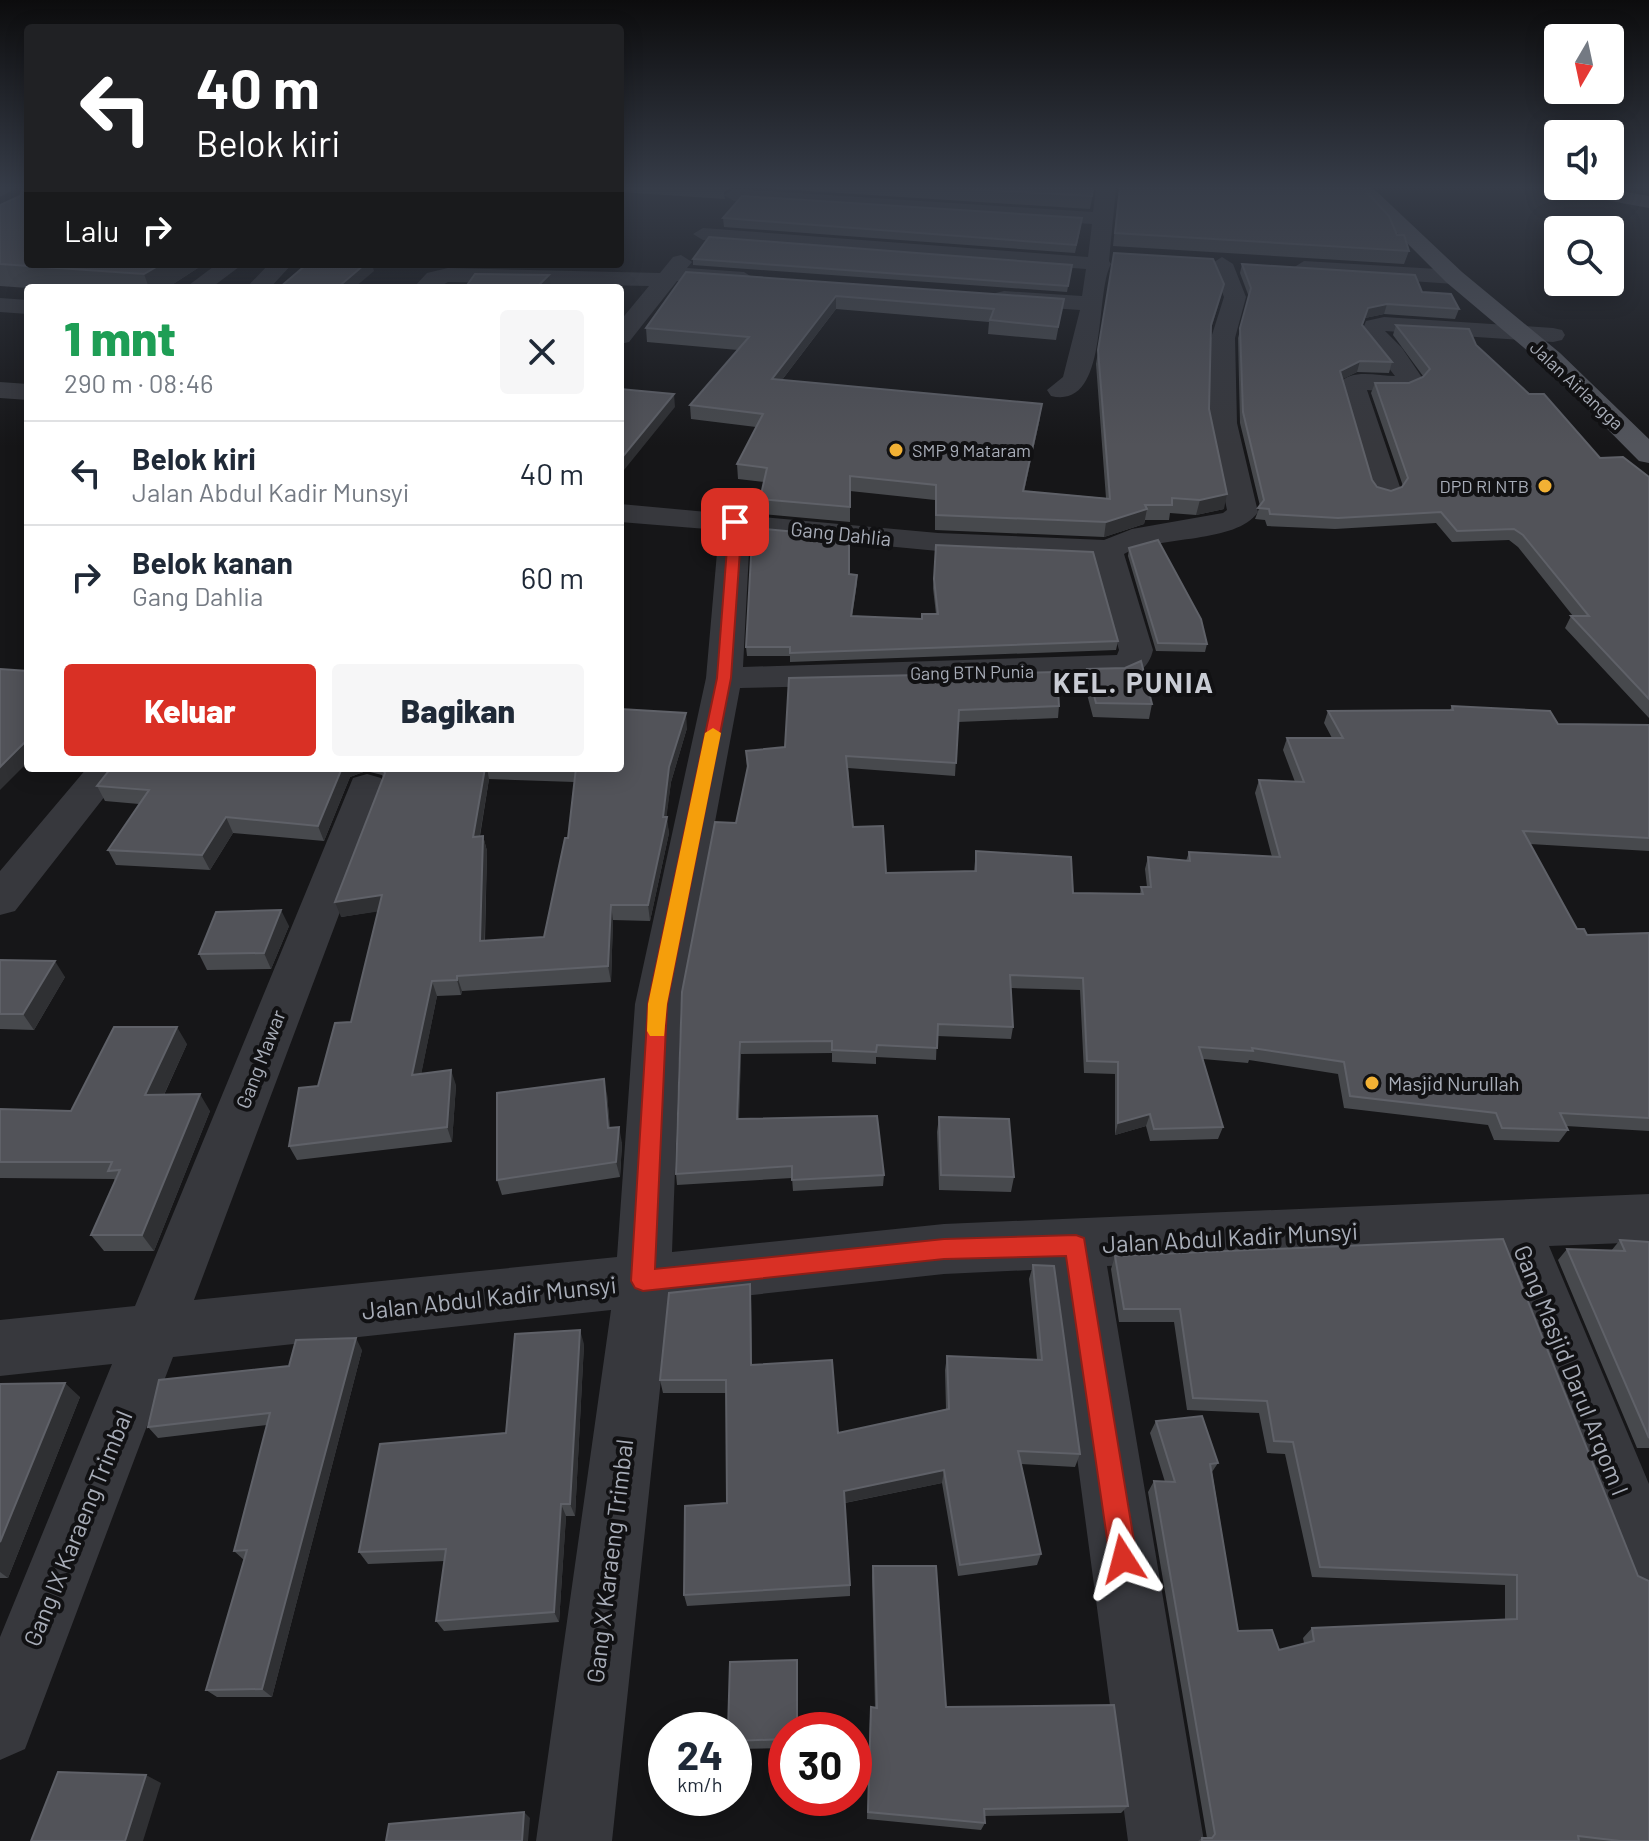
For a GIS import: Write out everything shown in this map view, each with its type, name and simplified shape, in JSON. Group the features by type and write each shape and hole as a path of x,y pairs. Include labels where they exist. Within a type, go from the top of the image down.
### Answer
{"main road":[{"name":"Jalan Airlangga","path":"1451,274 1551,358 1649,455"},
{"name":"Jalan Airlangga","path":"1479,274 1553,335 1649,425"}],"street":[{"path":"624,332 671,274"},
{"path":"1060,390 1075,381 1098,274"},
{"path":"1098,549 1132,538 1232,521 1243,512 1223,423 1223,338 1235,297 1221,274"},
{"path":"1402,274 1454,277"},
{"path":"428,284 435,278 448,275 765,281"},
{"path":"984,296 1093,304"},
{"path":"0,305 24,307"},
{"path":"1386,490 1352,384 1398,384 1410,379 1393,353 1375,337 1372,328 1384,324 1553,335"},
{"path":"0,390 24,392"},
{"name":"Gang Dahlia","path":"624,513 938,542 1098,549"},
{"path":"643,1281 658,1004 724,678 735,522"},
{"name":"Gang BTN Punia","path":"724,678 1122,668 1133,660 1136,650 1098,549"},
{"path":"0,900 105,772"},
{"name":"Gang Mawar","path":"154,1332 367,787"},
{"name":"Jalan Abdul Kadir Munsyi","path":"0,1348 944,1249 1649,1218"},
{"name":"Gang Masjid Darul Arqom I","path":"1512,1222 1649,1562"},
{"path":"1076,1245 1166,1841"},
{"name":"Gang X Karaeng Trimbal","path":"574,1841 643,1281"},
{"name":"Gang IX Karaeng Trimbal","path":"0,1724 154,1332"}],"building":[{"path":"295,274 353,274 342,284 284,284"},
{"path":"475,274 549,275 540,284 468,284"},
{"path":"685,274 1064,299 1058,327 990,320 994,309 836,296 772,379 1042,404 1023,491 1110,499 1098,350 1111,274 1220,274 1224,284 1211,325 1209,409 1227,494 1200,500 1172,498 1172,505 1145,505 1147,509 1106,522 936,515 936,485 850,476 850,507 760,499 767,468 737,464 763,414 690,405 749,337 646,328"},
{"path":"900,274 1070,274 1068,286"},
{"path":"1246,274 1398,274 1415,275 1422,292 1451,294 1459,309 1387,304 1368,308 1362,325 1392,362 1360,361 1340,371 1372,480 1377,487 1391,491 1402,487 1408,478 1375,383 1409,383 1423,377 1430,369 1396,325 1469,329 1476,345 1529,394 1544,394 1600,458 1623,457 1649,477 1649,699 1571,616 1589,616 1523,535 1514,529 1457,531 1441,512 1338,518 1270,514 1269,509 1258,508 1264,500 1243,412 1240,328 1251,288"},
{"path":"624,389 674,394 624,455"},
{"path":"755,528 849,537 849,574 857,575 851,616 922,619 922,614 938,614 934,579 936,545 1093,552 1118,641 790,653 790,647 746,647"},
{"path":"1158,540 1201,619 1207,644 1158,643 1129,548"},
{"path":"1141,661 1152,704 1096,703 1087,669 1125,668"},
{"path":"0,669 24,671 24,743 0,767"},
{"path":"1057,672 1059,706 959,710 956,763 846,756 853,827 883,826 886,873 976,871 976,851 1071,857 1073,893 1143,894 1141,887 1151,887 1148,857 1190,861 1189,852 1280,857 1259,780 1304,782 1287,738 1343,738 1328,711 1453,710 1452,706 1550,711 1558,724 1649,725 1649,838 1523,831 1577,929 1584,929 1587,935 1649,933 1649,1118 1560,1113 1568,1130 1502,1128 1496,1113 1350,1096 1344,1062 1252,1048 1253,1051 1199,1047 1223,1127 1154,1129 1150,1114 1118,1123 1118,1062 1087,1061 1083,978 1010,975 1013,1027 938,1024 937,1048 877,1045 876,1052 832,1050 832,1041 740,1042 737,1119 877,1116 884,1175 792,1180 792,1166 676,1174 682,992 715,822 736,823 748,766 746,751 785,747 789,678"},
{"path":"624,709 686,713 669,767 663,817 667,817 648,905 611,905 608,966 457,976 457,980 432,981 412,1075 451,1070 447,1127 289,1146 299,1088 318,1086 335,1023 351,1022 382,895 335,902 384,772 484,772 473,837 483,836 480,941 544,937 565,838 568,838 576,772 624,772"},
{"path":"108,772 340,772 318,826 226,817 202,855 108,850 149,790 97,786"},
{"path":"281,910 264,953 199,954 216,912"},
{"path":"0,960 55,961 23,1014 0,1014"},
{"path":"114,1027 177,1027 145,1095 200,1094 142,1235 91,1235 120,1170 108,1171 112,1162 0,1162 0,1109 71,1111"},
{"path":"604,1079 608,1128 619,1127 616,1162 497,1180 497,1093"},
{"path":"939,1117 1009,1119 1014,1177 941,1175"},
{"path":"1503,1239 1638,1576 1649,1581 1649,1841 1578,1836 1579,1841 1202,1841 1202,1838 1212,1838 1215,1834 1154,1481 1175,1482 1156,1421 1202,1416 1218,1463 1210,1464 1238,1631 1272,1630 1279,1650 1314,1641 1312,1628 1517,1619 1517,1575 1320,1567 1293,1442 1274,1441 1267,1401 1193,1398 1180,1309 1124,1309 1115,1256"},
{"path":"1620,1240 1649,1242 1649,1438 1567,1249 1625,1251"},
{"path":"1033,1265 1054,1266 1080,1454 1018,1451 1041,1554 960,1565 944,1470 844,1491 850,1585 684,1595 685,1506 727,1503 726,1380 660,1380 669,1293 750,1284 751,1365 832,1360 838,1433 949,1409 947,1356 1042,1360"},
{"path":"580,1330 570,1504 561,1504 554,1612 436,1621 446,1549 359,1552 380,1444 506,1433 515,1334"},
{"path":"356,1338 262,1689 206,1690 247,1550 234,1551 270,1413 148,1427 159,1380 289,1366 296,1340"},
{"path":"65,1383 0,1542 0,1384"},
{"path":"873,1566 936,1566 946,1707 1114,1705 1128,1806 984,1809 985,1823 872,1812 871,1707 877,1708"},
{"path":"797,1660 797,1712 768,1712 768,1740 752,1740 752,1712 729,1712 730,1662"},
{"path":"58,1772 146,1775 125,1841 31,1841"},
{"path":"524,1812 522,1841 386,1841 389,1824"}],"slow traffic":[{"path":"657,1031 658,1004 713,733"}],"place":[{"name":"SMP 9 Mataram","path":"896,450"},
{"name":"DPD RI NTB","path":"1545,486"},
{"name":"Masjid Nurullah","path":"1372,1083"}],"district":[{"name":"KEL. PUNIA","path":"1134,682"}],"route":[{"path":"735,522 724,678 658,1004 643,1281 944,1249 1076,1245 1123,1559"}]}
